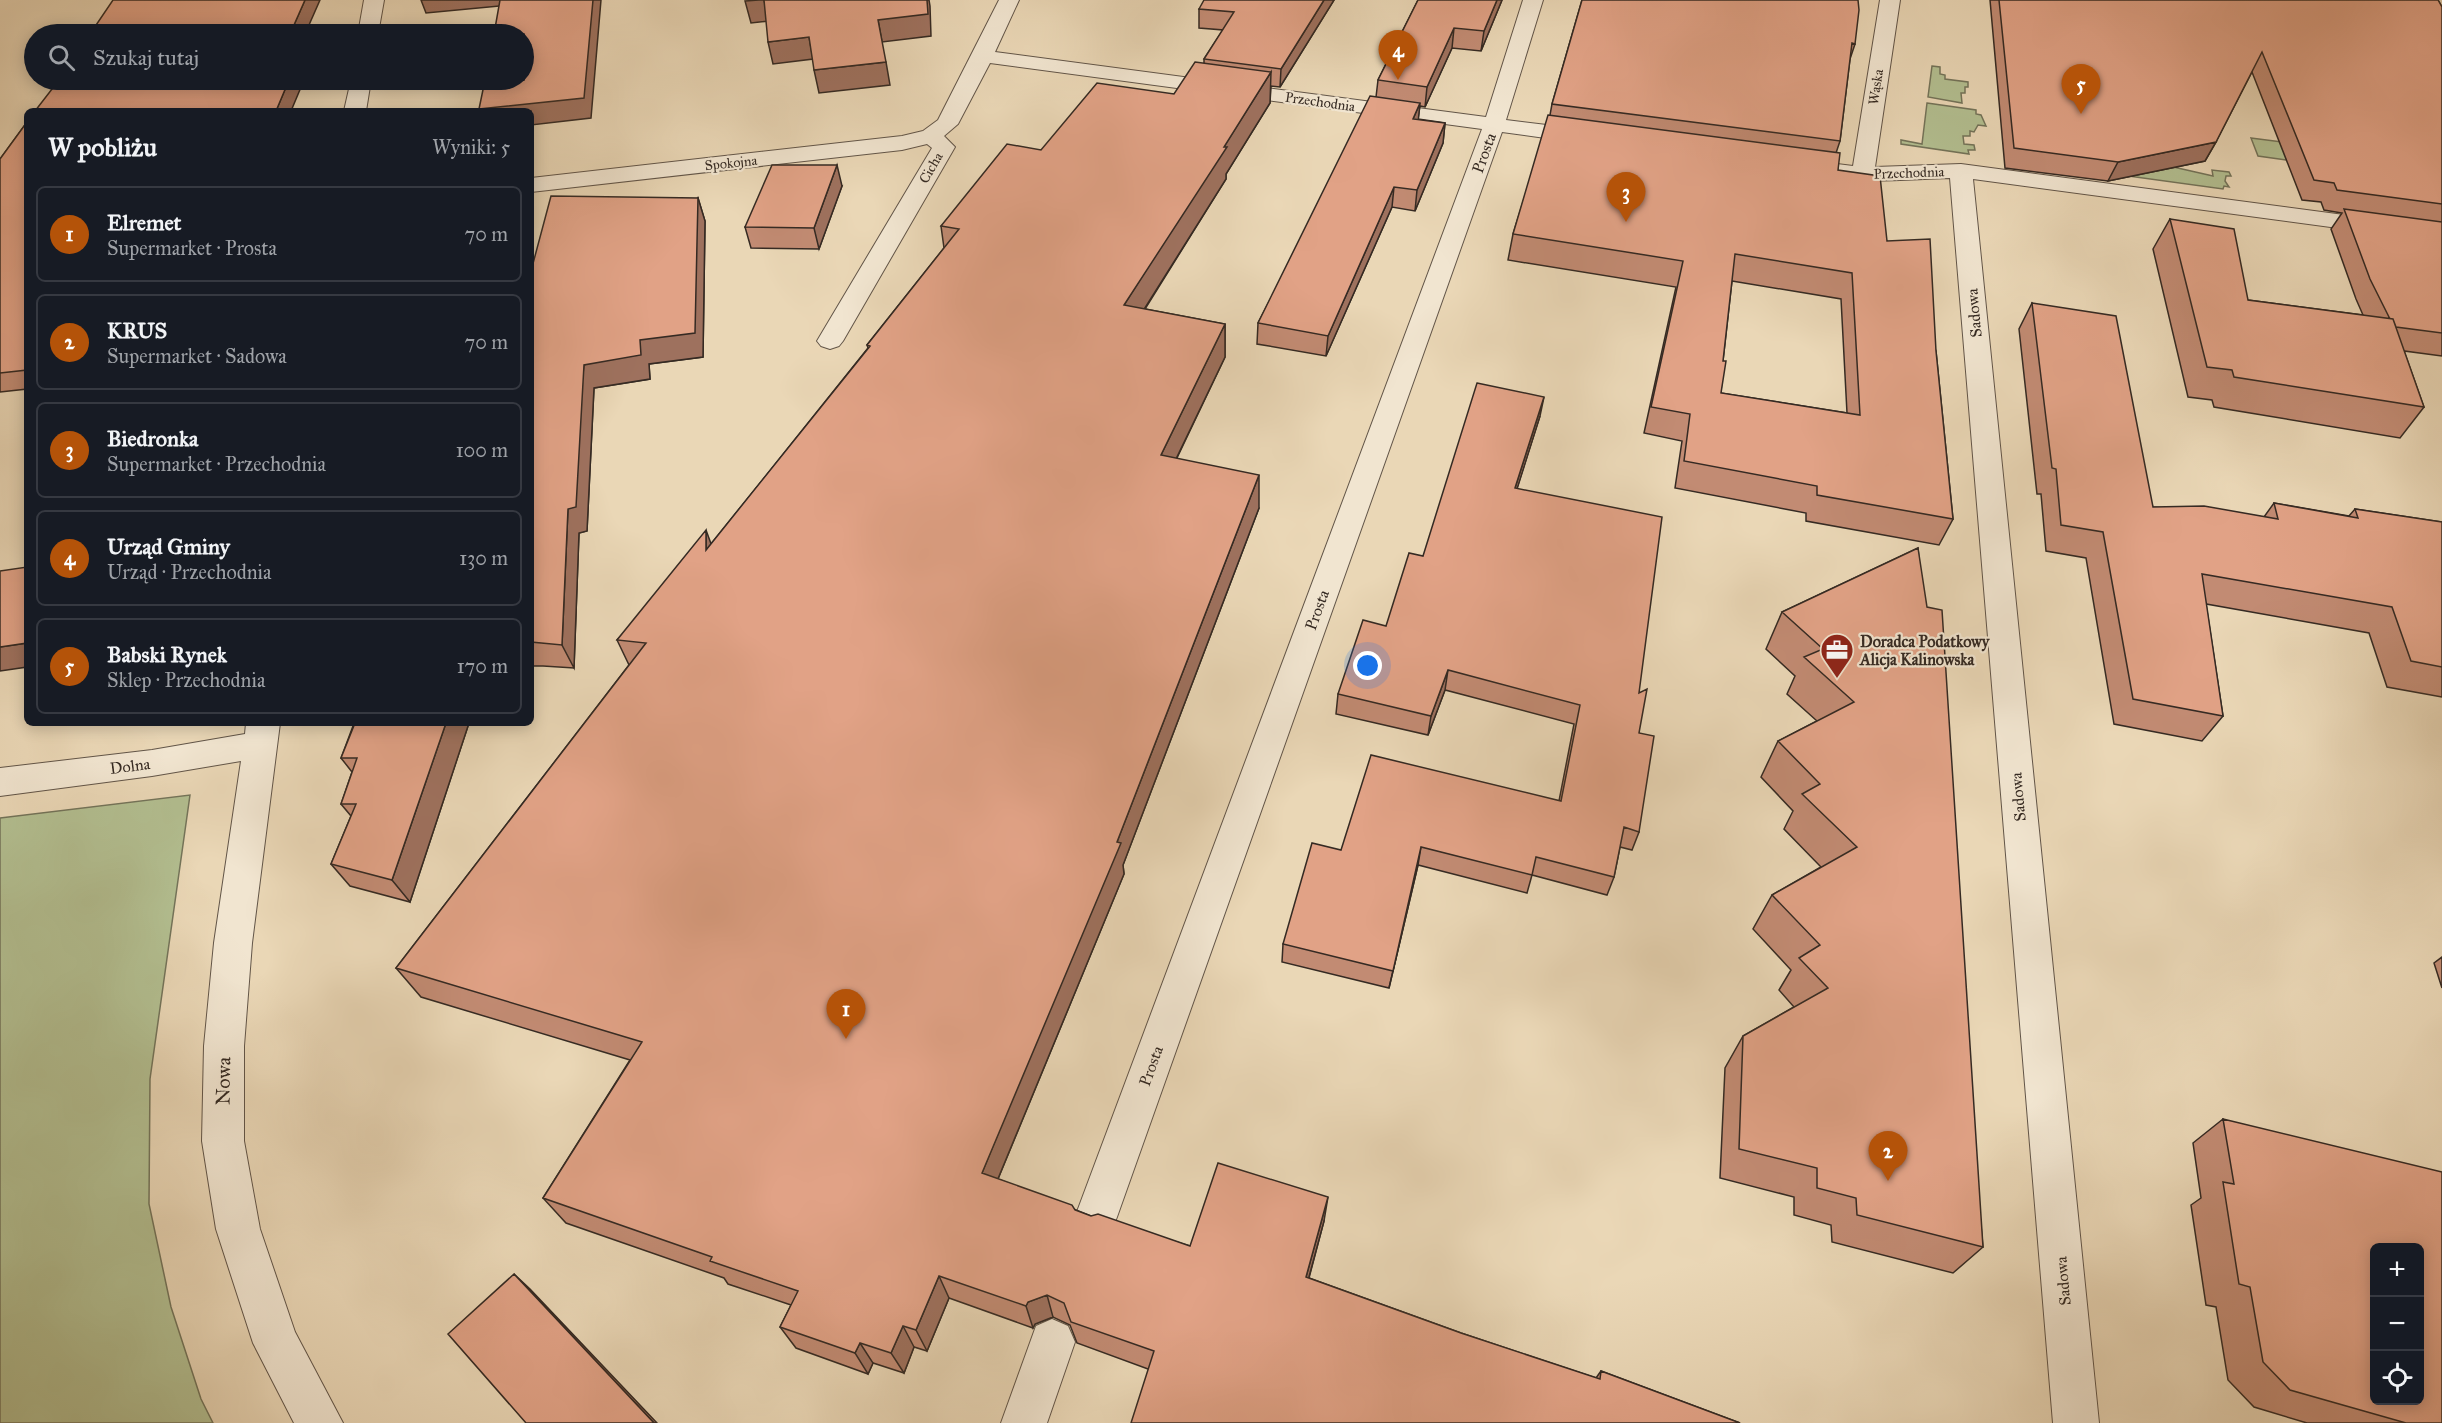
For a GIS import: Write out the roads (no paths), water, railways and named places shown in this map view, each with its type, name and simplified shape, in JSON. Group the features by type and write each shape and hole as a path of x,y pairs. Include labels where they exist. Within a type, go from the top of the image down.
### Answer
{"street":[{"path":"370,24 374,0"},
{"name":"Cicha","path":"830,341 944,147 931,136 947,124 1009,0"},
{"name":"Prosta","path":"1096,1217 1494,125 1533,0"},
{"name":"Wąska","path":"1863,174 1890,0"},
{"name":"Przechodnia","path":"983,56 1609,140"},
{"path":"356,108 359,90"},
{"name":"Spokojna","path":"534,185 902,143 931,136"},
{"name":"Przechodnia","path":"1805,166 1863,174 1960,171 2442,235"},
{"name":"Sadowa","path":"1960,171 2076,1423"},
{"name":"Dolna","path":"0,782 152,763 261,734"},
{"name":"Nowa","path":"261,734 233,943 224,1046 222,1142 238,1229 276,1343 320,1423"},
{"path":"1024,1423 1052,1342"}],"place":[{"name":"Urząd Gminy","path":"1398,80"},
{"name":"Babski Rynek","path":"2081,114"},
{"name":"Biedronka","path":"1626,222"},
{"name":"Doradca Podatkowy Alicja Kalinowska","path":"1837,679"},
{"name":"Elremet","path":"846,1039"},
{"name":"KRUS","path":"1888,1181"}]}
